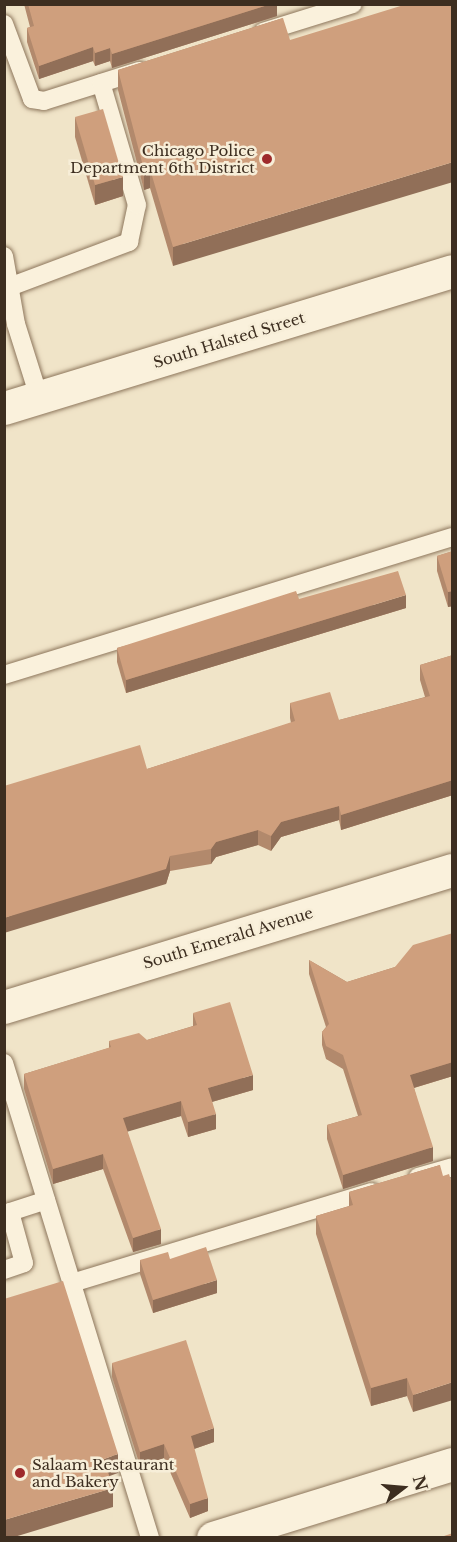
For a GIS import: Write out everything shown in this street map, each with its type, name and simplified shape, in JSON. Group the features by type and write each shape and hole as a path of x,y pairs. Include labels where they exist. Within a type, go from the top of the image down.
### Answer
{"street":[{"name":"South Halsted Street","path":"4,408 453,272"},
{"name":"South Emerald Avenue","path":"4,1007 453,870"},
{"path":"213,1538 453,1464"}],"lane":[{"path":"243,39 353,4"},
{"path":"4,24 32,99 44,101 156,66"},
{"path":"9,288 129,242 137,205 101,83"},
{"path":"4,256 16,324 39,398"},
{"path":"4,675 453,537"},
{"path":"4,1063 150,1538"},
{"path":"72,1283 453,1167"},
{"path":"4,1270 24,1263 10,1212 46,1200"}],"building":[{"path":"28,4 271,4 112,54 110,48 95,53 93,47 39,66 27,28 34,26"},
{"name":"Chicago Police Department 6th District","path":"407,4 453,4 453,162 173,247 150,169 144,170 118,70 283,18 290,40"},
{"path":"103,109 123,177 95,185 75,117"},
{"path":"453,551 453,591 448,592 437,556"},
{"path":"398,571 406,595 126,680 117,648 296,591 299,599"},
{"path":"453,655 453,780 341,815 339,806 281,822 271,836 258,830 216,842 211,849 170,856 166,869 4,918 4,786 140,745 147,769 295,721 290,703 330,692 339,720 430,696 420,665"},
{"path":"453,933 453,1062 410,1075 433,1147 343,1175 327,1125 362,1115 343,1055 326,1046 322,1032 329,1024 309,960 347,982 395,967 413,945"},
{"path":"230,1002 253,1075 208,1088 216,1114 188,1122 181,1101 123,1118 161,1229 133,1238 103,1154 53,1169 24,1074 111,1047 109,1041 139,1033 147,1040 197,1025 193,1013"},
{"path":"440,1165 443,1176 449,1174 453,1187 453,1382 413,1395 407,1378 371,1388 316,1216 353,1205 349,1192"},
{"path":"206,1247 217,1280 153,1300 140,1260 168,1252 170,1259"},
{"path":"63,1281 118,1454 104,1459 113,1488 4,1520 4,1299"},
{"path":"186,1340 214,1428 191,1436 208,1498 190,1504 164,1444 140,1452 112,1363"},
{"path":"453,1533 453,1538 438,1538"}],"place":[{"name":"Chicago Police Department 6th District","path":"267,159"},
{"name":"Salaam Restaurant and Bakery","path":"20,1473"}]}
